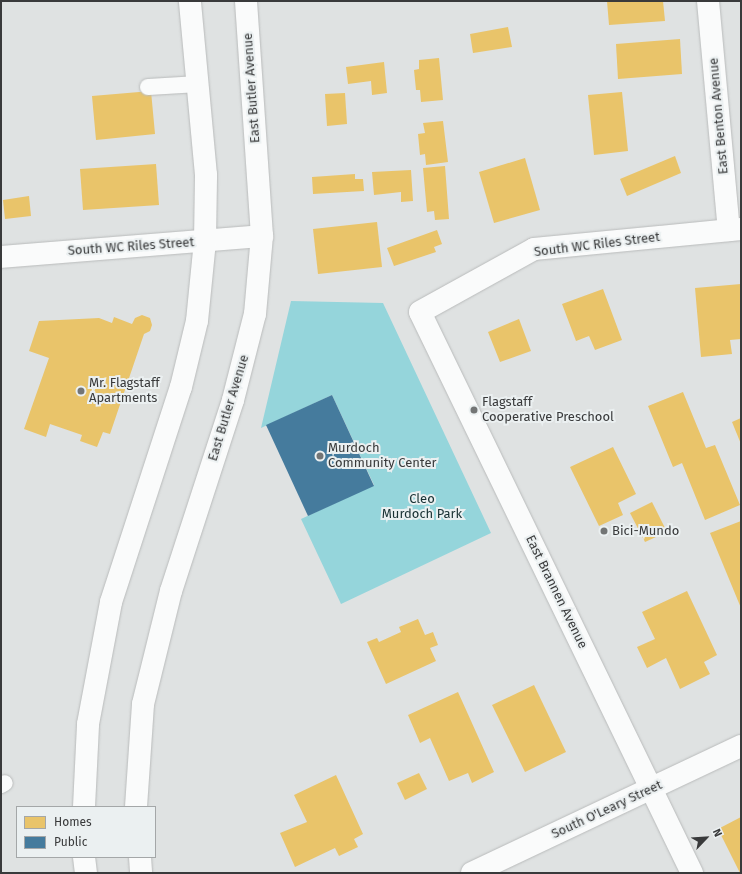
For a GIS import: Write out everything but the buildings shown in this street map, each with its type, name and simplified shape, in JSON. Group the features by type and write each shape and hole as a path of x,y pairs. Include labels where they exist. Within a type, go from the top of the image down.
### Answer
{"street":[{"path":"84,806 88,724 111,602 181,388 197,321 205,241 206,175 199,84 190,1"},
{"name":"East Butler Avenue","path":"136,806 143,704 171,591 232,400 255,314 262,236 246,1"},
{"name":"East Benton Avenue","path":"708,1 735,230"},
{"name":"South WC Riles Street","path":"420,312 534,249 735,230"},
{"name":"South WC Riles Street","path":"1,257 262,236"},
{"name":"East Brannen Avenue","path":"420,312 692,873"},
{"name":"South O'Leary Street","path":"472,873 741,746"},
{"path":"84,858 86,873"},
{"path":"140,858 141,873"}],"lane":[{"path":"148,87 199,84"}],"green space":[{"name":"Cleo Murdoch Park","path":"291,301 383,303 491,533 341,604 301,519 374,485 332,395 261,428"}],"place":[{"name":"Mr. Flagstaff Apartments","path":"81,391"},
{"name":"Flagstaff Cooperative Preschool","path":"474,410"},
{"name":"Murdoch Community Center","path":"320,456"},
{"name":"Bici-Mundo","path":"604,531"}]}
